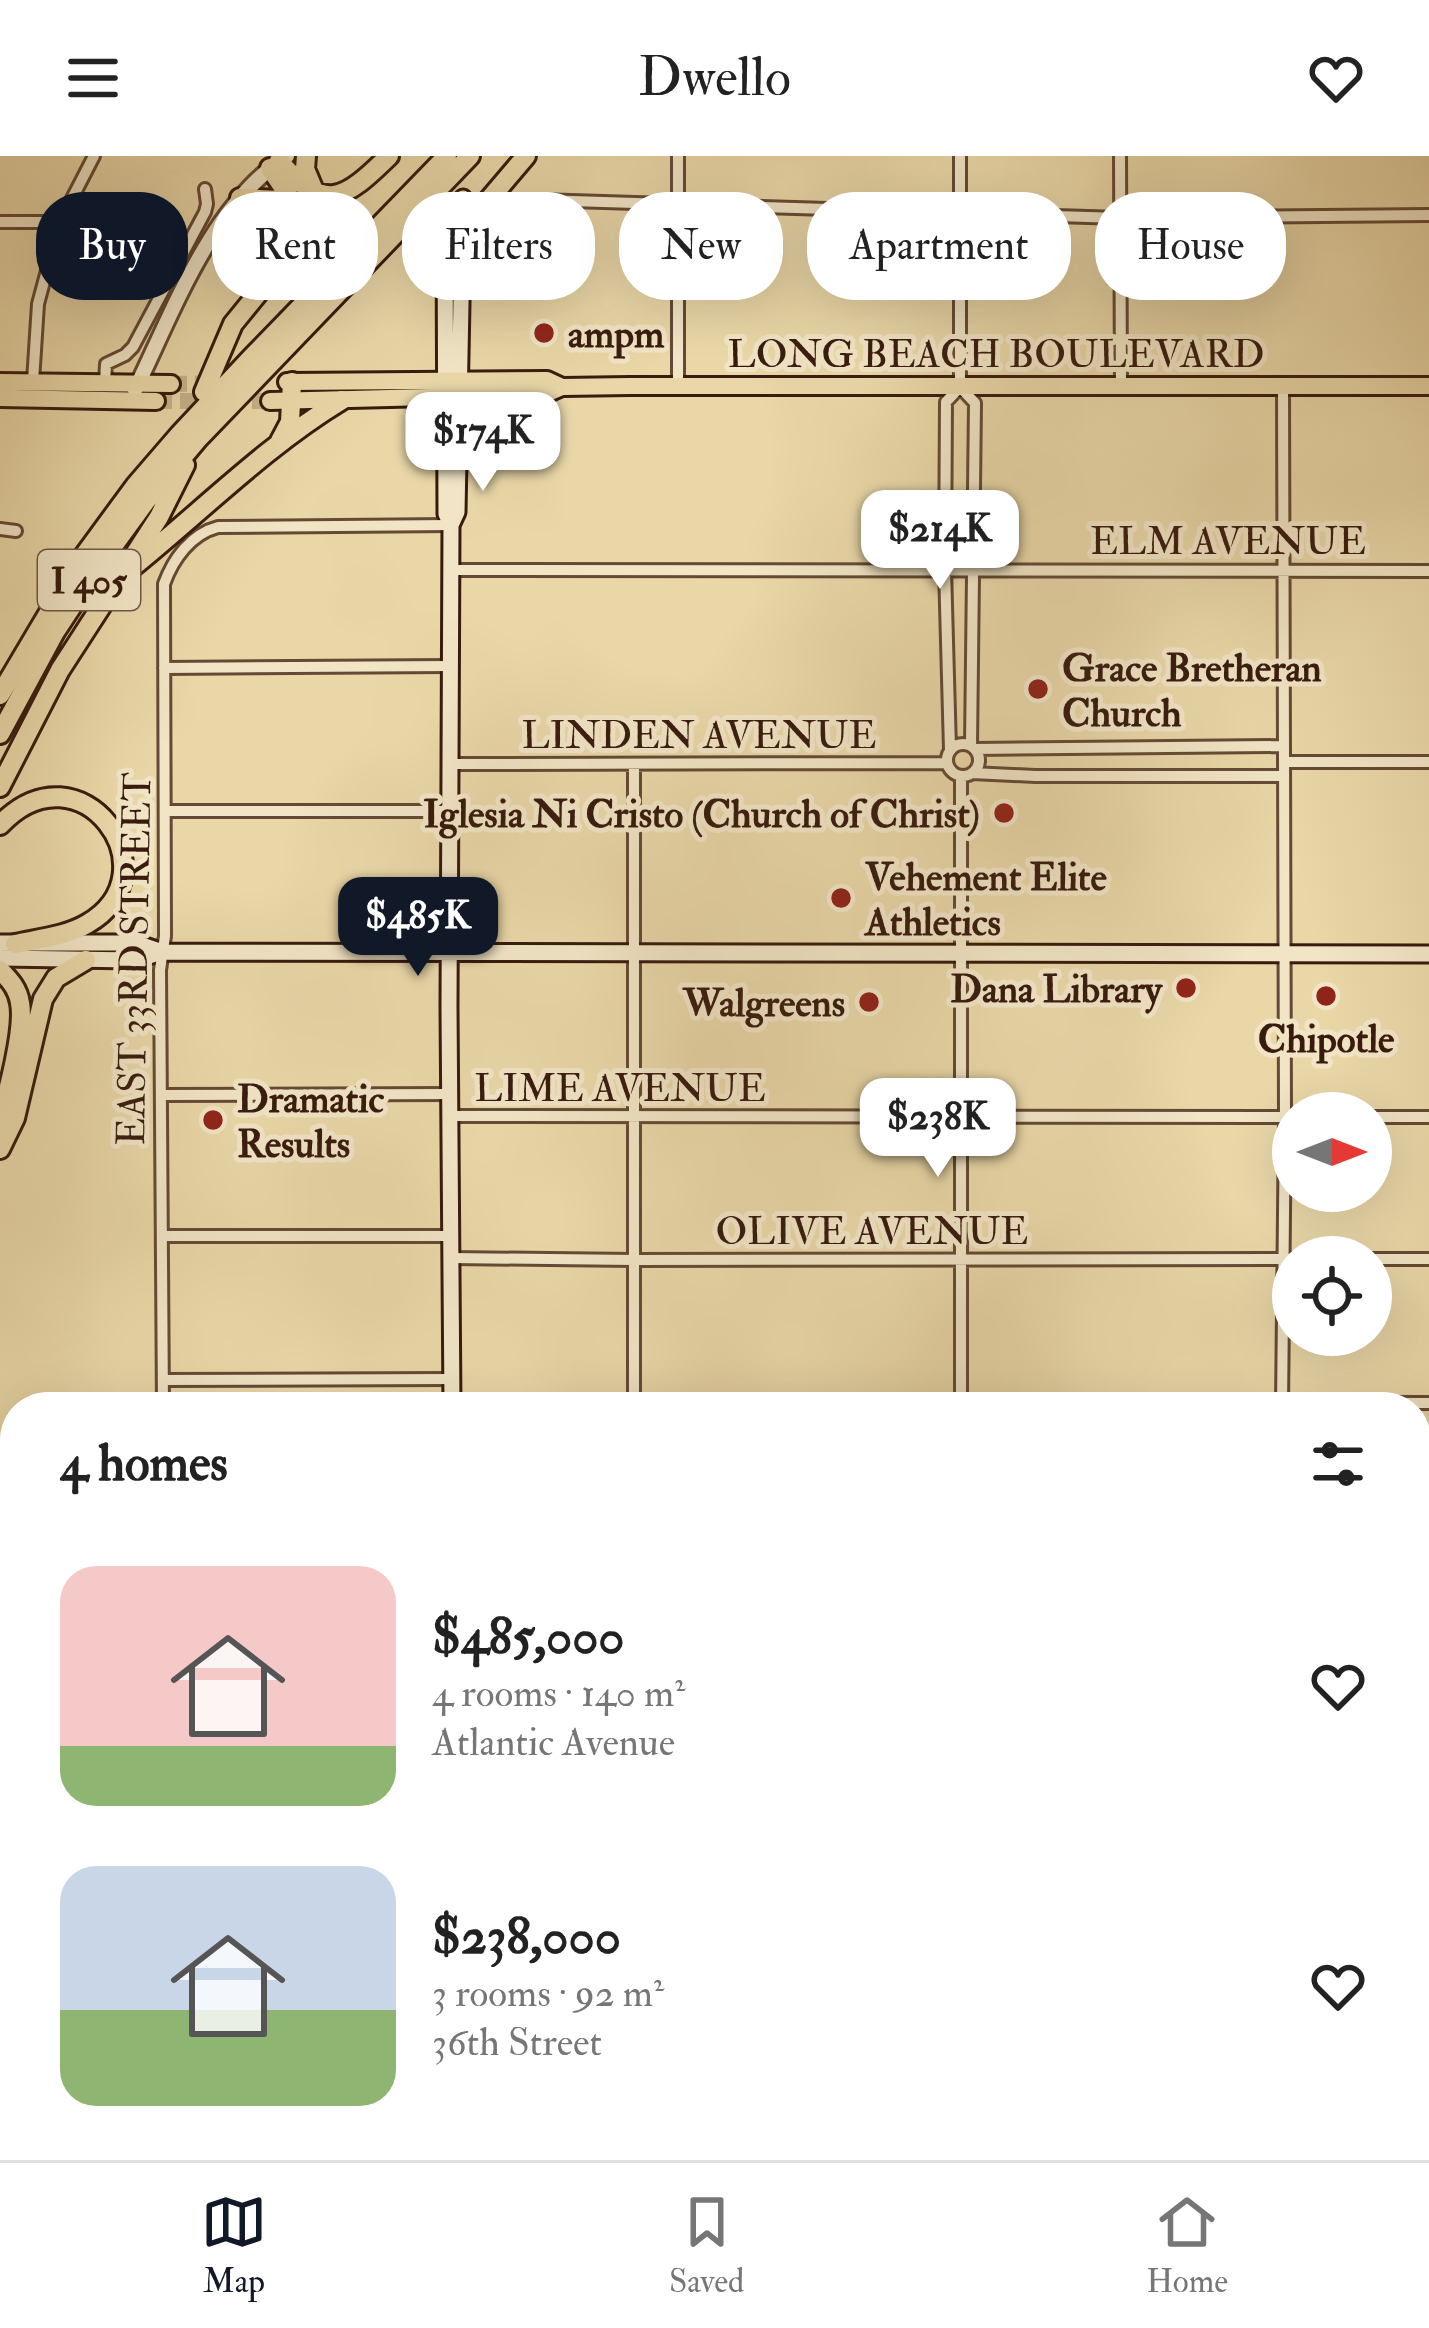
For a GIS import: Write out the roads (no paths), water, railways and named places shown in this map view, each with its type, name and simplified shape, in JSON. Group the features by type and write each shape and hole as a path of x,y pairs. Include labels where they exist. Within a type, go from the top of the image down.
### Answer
{"highway":[{"path":"306,156 305,169 315,192"},
{"path":"346,192 389,156"},
{"name":"I 405","path":"2,668 95,522 138,468 204,392 431,156"},
{"path":"0,787 60,670 160,517 207,412 451,156"},
{"path":"0,695 77,565 135,486 252,357 451,156"},
{"name":"I 405","path":"0,734 55,632 146,502 198,439 470,156"},
{"path":"495,192 526,156"},
{"path":"279,162 313,192"},
{"path":"279,162 291,192"},
{"path":"204,392 233,324 253,300"},
{"path":"276,449 289,426 290,389"},
{"path":"117,580 342,400"},
{"path":"0,809 26,754 39,709"},
{"path":"0,825 33,800 72,799 105,818 122,852 121,883 100,915 77,930 5,948"},
{"path":"0,1148 15,1118 43,999 60,975 86,960"},
{"path":"0,970 15,987 21,1007 0,1119"}],"main road":[{"path":"448,300 452,389"},
{"path":"452,1392 451,525 446,514 458,300"},
{"name":"LONG BEACH BOULEVARD","path":"290,389 342,400 547,380 562,387 1429,386"},
{"path":"0,382 171,383"},
{"name":"LONG BEACH BOULEVARD","path":"270,401 290,389 452,389"},
{"path":"0,398 155,401"},
{"path":"5,948 136,943 163,952"},
{"path":"5,948 86,960 135,960 163,952 1429,954"}],"street":[{"path":"75,192 94,156"},
{"path":"678,156 678,192"},
{"path":"960,156 960,192"},
{"path":"1120,156 1120,192"},
{"path":"246,192 279,162"},
{"path":"105,382 106,364 134,347 205,212 205,189"},
{"path":"1286,216 1429,215"},
{"path":"0,222 36,222"},
{"path":"130,401 212,240"},
{"path":"33,381 39,300"},
{"path":"678,300 678,386"},
{"path":"960,300 960,387 946,402 945,569 952,772 1283,776"},
{"path":"1120,300 1121,386"},
{"path":"1283,386 1288,1092"},
{"path":"960,387 975,403 973,747 979,765 966,775"},
{"name":"EAST 33RD STREET","path":"163,1392 164,584 172,561 207,530 451,525"},
{"path":"0,530 16,531"},
{"name":"ELM AVENUE","path":"450,570 1429,571"},
{"path":"164,668 450,666"},
{"path":"949,757 962,743 973,747 1284,746"},
{"name":"LINDEN AVENUE","path":"451,764 949,757"},
{"path":"1284,762 1429,762"},
{"path":"634,764 634,1392"},
{"path":"962,1392 961,953 966,775"},
{"path":"165,811 451,811"},
{"name":"LIME AVENUE","path":"162,1095 450,1094"},
{"name":"LIME AVENUE","path":"451,1116 1272,1117"},
{"path":"1392,1117 1429,1118"},
{"path":"163,1236 451,1236"},
{"name":"OLIVE AVENUE","path":"451,1258 1272,1259"},
{"path":"1392,1259 1429,1258"},
{"path":"1283,1392 1284,1356"},
{"path":"163,1380 452,1379"}],"tunnel":[{"path":"171,384 220,383"},
{"path":"156,401 270,401"}],"place":[{"name":"ampm","path":"544,333"},
{"name":"Grace Bretheran Church","path":"1038,689"},
{"name":"Iglesia Ni Cristo (Church of Christ)","path":"1004,813"},
{"name":"Vehement Elite Athletics","path":"841,898"},
{"name":"Dana Library","path":"1186,988"},
{"name":"Chipotle","path":"1326,996"},
{"name":"Walgreens","path":"869,1002"},
{"name":"Dramatic Results","path":"213,1120"}]}
